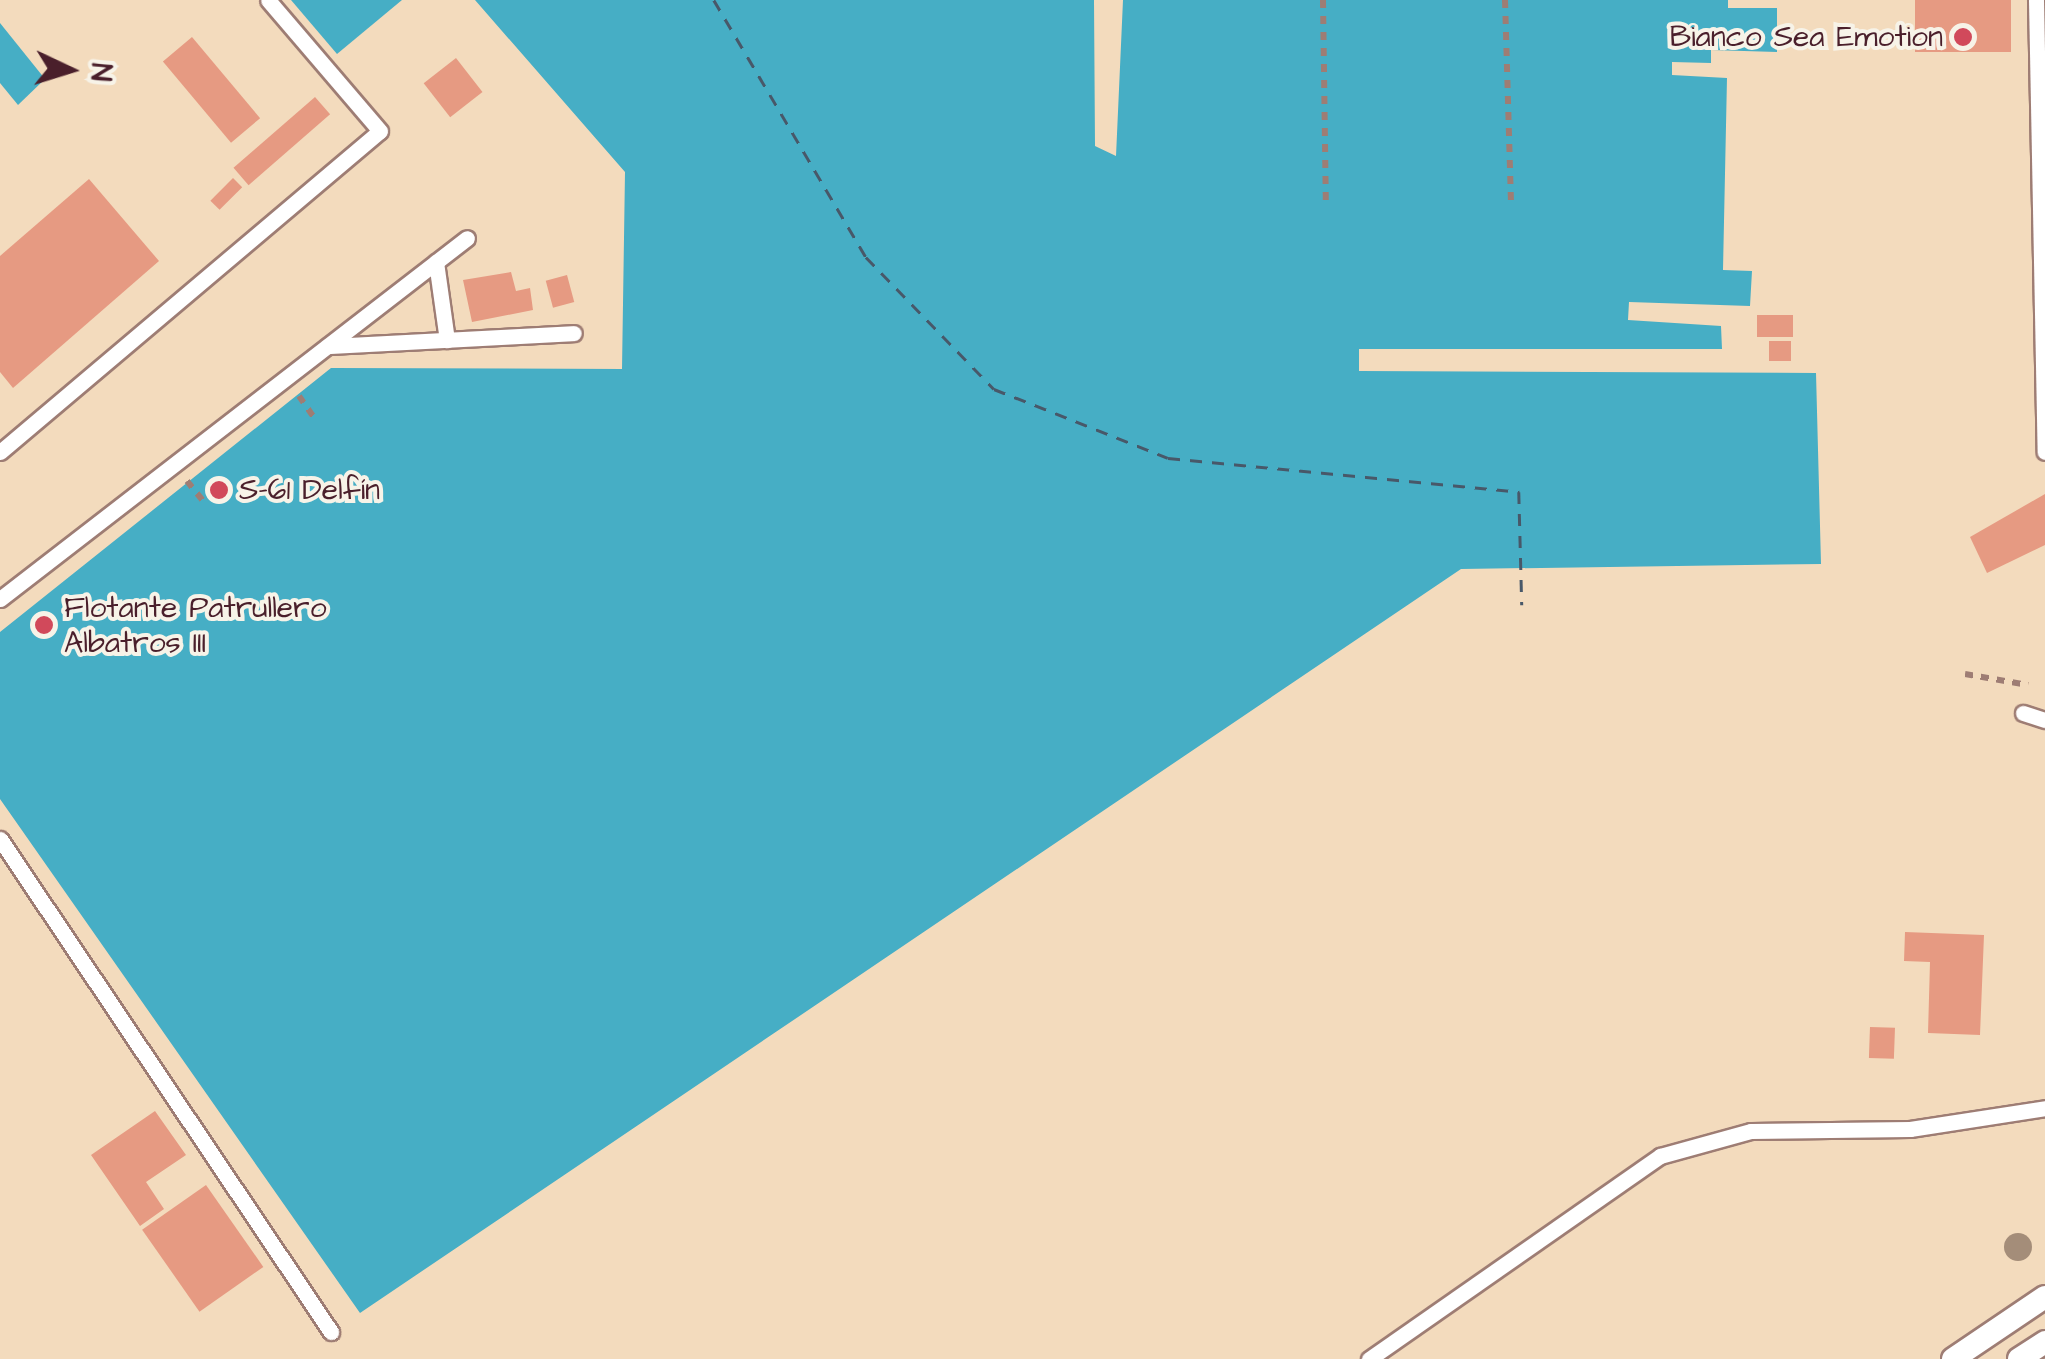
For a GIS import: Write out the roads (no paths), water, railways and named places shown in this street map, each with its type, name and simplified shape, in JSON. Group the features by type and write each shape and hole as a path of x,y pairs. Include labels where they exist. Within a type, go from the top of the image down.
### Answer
{"street":[{"path":"1953,1359 2045,1296"},
{"path":"2019,1359 2045,1342"}],"lane":[{"path":"0,452 380,130 268,0"},
{"path":"2036,0 2045,452"},
{"path":"0,599 466,238"},
{"path":"436,262 446,340"},
{"path":"327,346 574,333"},
{"path":"2023,714 2045,720"},
{"path":"0,839 331,1332"},
{"path":"1370,1359 1660,1156 1751,1131 1910,1129 2045,1108"}],"water":[{"path":"291,0 402,0 337,54"},
{"path":"475,0 1094,0 1095,146 1116,156 1123,0 1728,0 1728,8 1777,8 1777,52 1711,50 1711,63 1672,62 1672,75 1727,78 1723,270 1752,271 1750,306 1629,302 1628,320 1721,326 1722,349 1359,349 1359,371 1816,373 1821,564 1461,569 360,1313 0,799 0,632 331,368 622,369 625,172"},
{"path":"0,23 45,79 18,105 0,83"}],"place":[{"name":"Bianco Sea Emotion","path":"1963,37"},
{"name":"S-61 Delfín","path":"219,490"},
{"name":"Flotante Patrullero Albatros III","path":"44,625"}]}
